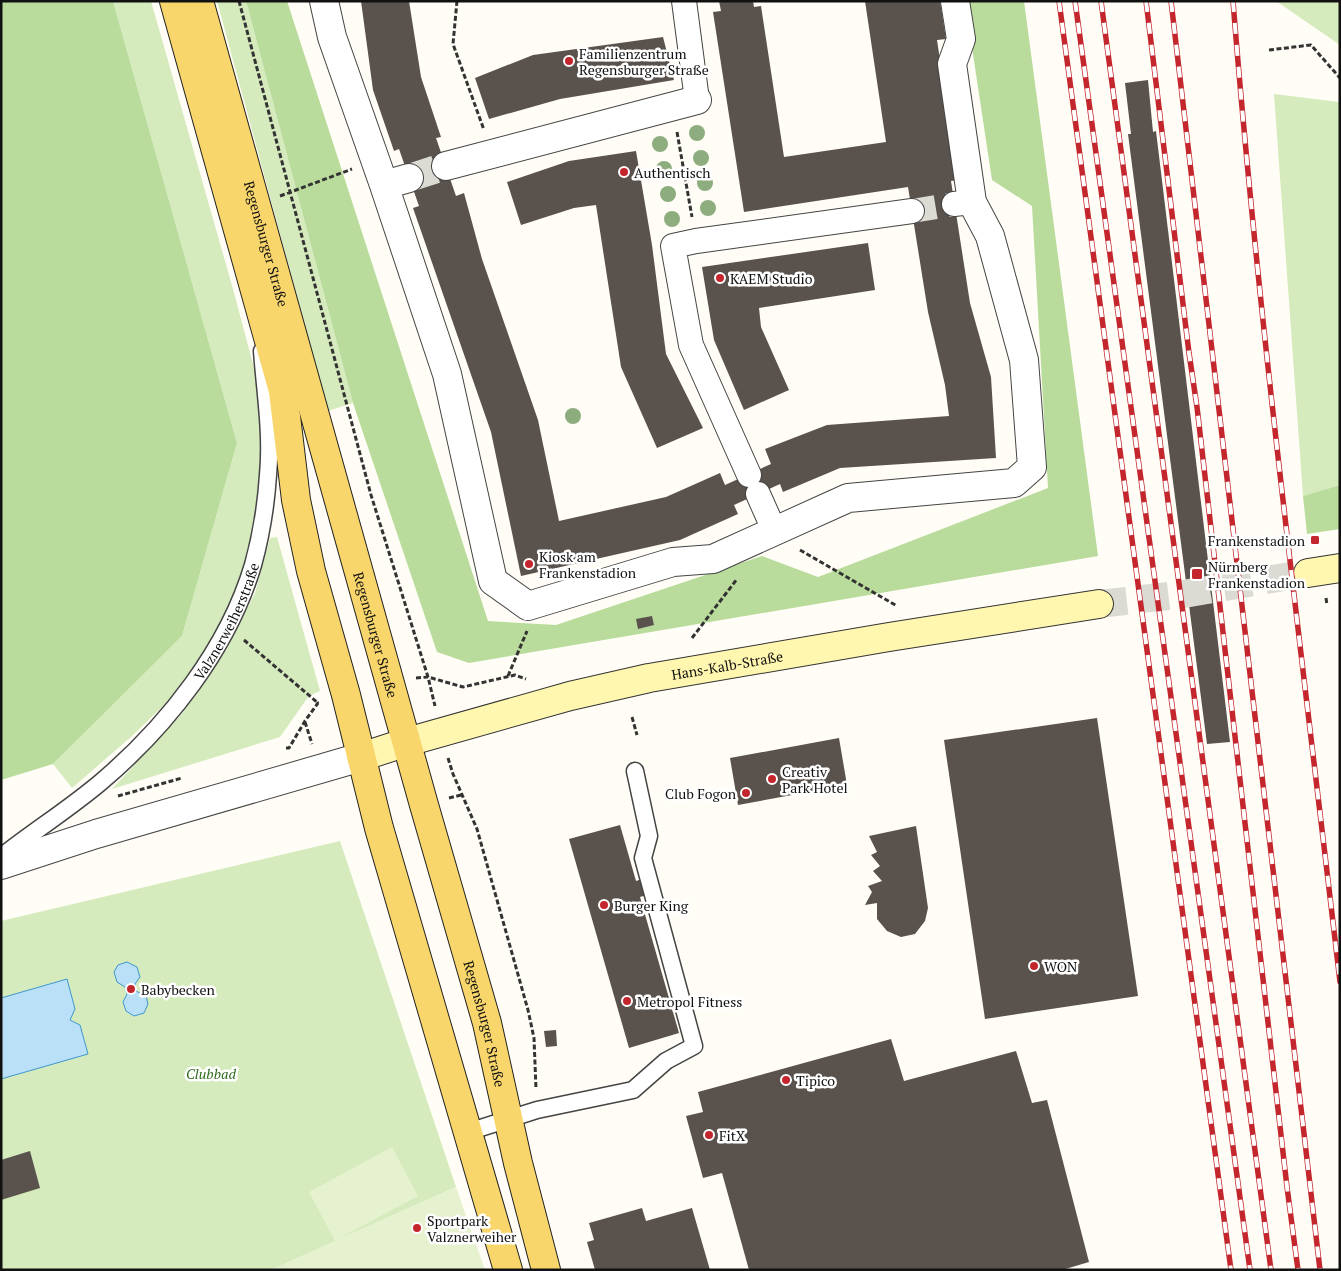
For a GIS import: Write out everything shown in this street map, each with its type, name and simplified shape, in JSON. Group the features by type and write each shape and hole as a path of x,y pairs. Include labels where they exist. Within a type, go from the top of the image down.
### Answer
{"main road":[{"name":"Regensburger Straße","path":"174,1 283,391 295,490 310,571 346,695 384,845 508,1270"},
{"name":"Regensburger Straße","path":"199,1 486,1023 546,1270"},
{"path":"1308,573 1340,568"},
{"name":"Hans-Kalb-Straße","path":"361,757 407,742 570,696 649,678 1099,604"}],"street":[{"path":"324,1 332,37 390,175 447,374 492,581 528,606 673,562 713,559 848,498 1014,483 1032,467 1024,360 990,236 963,203 952,64 961,39 955,1"},
{"path":"446,166 685,104 684,1"},
{"path":"774,530 691,345 673,246 696,241 912,211"},
{"path":"1,864 96,834 361,757"}],"lane":[{"name":"Valznerweiherstraße","path":"1,857 100,783 154,730 195,680 226,629 241,597 260,538 268,484 269,455 258,299"},
{"path":"468,1132 537,1110 633,1090 666,1061 694,1046 644,858 649,836 635,770"}],"path":[{"path":"239,1 371,495 428,677 453,774 477,829 528,1010 534,1038 537,1110"},
{"path":"457,1 453,44 493,154"},
{"path":"1269,50 1311,45 1340,78"},
{"path":"685,104 696,241"},
{"path":"256,202 290,193 352,169 390,175"},
{"path":"808,556 897,606"},
{"path":"692,638 739,576"},
{"path":"1326,598 1327,605"},
{"path":"508,676 527,633 528,606"},
{"path":"226,629 238,635 318,703"},
{"path":"390,683 404,678 428,677 463,687 515,675 570,696"},
{"path":"280,750 289,748 318,703 346,695"},
{"path":"632,717 637,735"},
{"path":"305,721 312,745"},
{"path":"112,798 186,777"},
{"path":"448,798 462,795"}],"green space":[{"path":"1,1 113,1 237,443 182,636 53,764 1,780"},
{"path":"113,1 151,1 258,383 264,488 247,566 218,634 189,676 168,701 132,736 72,788 53,764 182,636 237,443"},
{"path":"217,1 246,1 353,403 328,411"},
{"path":"246,1 287,1 488,621 556,625 762,556 818,577 1048,488 1032,206 992,180 965,1 1024,1 1098,556 469,663 437,652 353,403"},
{"path":"1276,1 1340,1 1340,45"},
{"path":"1274,94 1339,102 1340,106 1340,485 1303,496"},
{"path":"1340,485 1340,529 1307,534 1303,496"},
{"path":"277,537 320,691 311,695 306,700 280,737 112,789 182,714 227,649 255,593 270,538"},
{"name":"Clubbad","path":"340,841 456,1187 271,1270 1,1270 1,921"},
{"name":"Sportpark Valznerweiher","path":"392,1147 418,1196 336,1240 456,1187 485,1270 271,1270 335,1241 309,1192"}],"water":[{"name":"Babybecken","path":"127,962 137,967 140,977 135,984 136,991 146,996 148,1004 144,1013 134,1016 126,1011 123,1002 127,994 125,987 117,982 114,972 118,965"},
{"path":"67,979 75,1009 70,1020 80,1025 88,1054 1,1079 1,998"}],"building":[{"path":"361,1 409,1 421,77 441,137 436,138 456,196 464,193 482,259 538,420 559,521 666,497 720,473 725,485 771,464 765,449 827,425 949,416 945,385 928,312 908,187 744,212 713,12 721,11 719,1 753,1 754,7 761,6 784,157 886,142 865,1 940,1 946,39 937,40 958,180 951,181 970,303 991,377 996,458 840,468 783,492 780,484 734,505 738,514 680,540 521,576 491,432 413,208 419,206 399,149 394,151 373,90"},
{"path":"663,37 674,80 560,99 489,119 475,78 533,55"},
{"path":"1148,80 1153,132 1156,131 1230,742 1207,744 1128,134 1131,134 1125,83"},
{"path":"636,151 652,245 666,354 703,428 657,448 621,367 596,205 574,208 521,225 507,182 569,161"},
{"path":"868,243 875,290 759,308 761,327 789,390 744,410 714,340 702,267"},
{"path":"652,616 654,625 638,629 636,619"},
{"path":"1097,718 1138,996 985,1019 944,740"},
{"path":"839,738 847,785 738,805 730,758"},
{"path":"620,825 636,881 642,879 647,895 640,897 679,1033 629,1048 569,839"},
{"path":"916,826 928,908 925,921 915,934 901,937 887,931 877,919 877,903 865,905 872,892 868,886 882,881 873,871 880,866 871,855 877,852 869,836"},
{"path":"556,1030 557,1046 546,1047 544,1031"},
{"path":"891,1039 904,1081 1016,1051 1032,1103 1047,1100 1089,1262 1062,1270 749,1270 722,1173 703,1178 686,1116 703,1112 698,1092"},
{"path":"30,1151 40,1188 1,1200 1,1160"},
{"path":"642,1208 646,1221 692,1208 710,1270 595,1270 587,1242 594,1240 589,1223"}],"tunnel":[{"path":"409,178 446,166"},
{"path":"912,211 954,204"},
{"path":"1099,604 1177,595 1308,573"}],"railway":[{"path":"1059,1 1231,1270"},
{"path":"1075,1 1250,1270"},
{"path":"1101,1 1271,1270"},
{"path":"1146,1 1197,407 1298,1270"},
{"path":"1171,1 1320,1270"},
{"path":"1233,1 1268,369 1340,982"}],"place":[{"name":"Familienzentrum Regensburger Straße","path":"569,61"},
{"name":"Authentisch","path":"624,172"},
{"name":"KAEM Studio","path":"720,278"},
{"name":"Frankenstadion","path":"1315,540"},
{"name":"Kiosk am Frankenstadion","path":"529,564"},
{"name":"Nürnberg Frankenstadion","path":"1197,574"},
{"name":"Creativ Park Hotel","path":"772,779"},
{"name":"Club Fogon","path":"746,793"},
{"name":"Burger King","path":"604,905"},
{"name":"WON","path":"1034,966"},
{"name":"Babybecken","path":"131,989"},
{"name":"Metropol Fitness","path":"627,1001"},
{"name":"Tipico","path":"786,1080"},
{"name":"FitX","path":"709,1135"},
{"name":"Sportpark Valznerweiher","path":"417,1228"}]}
